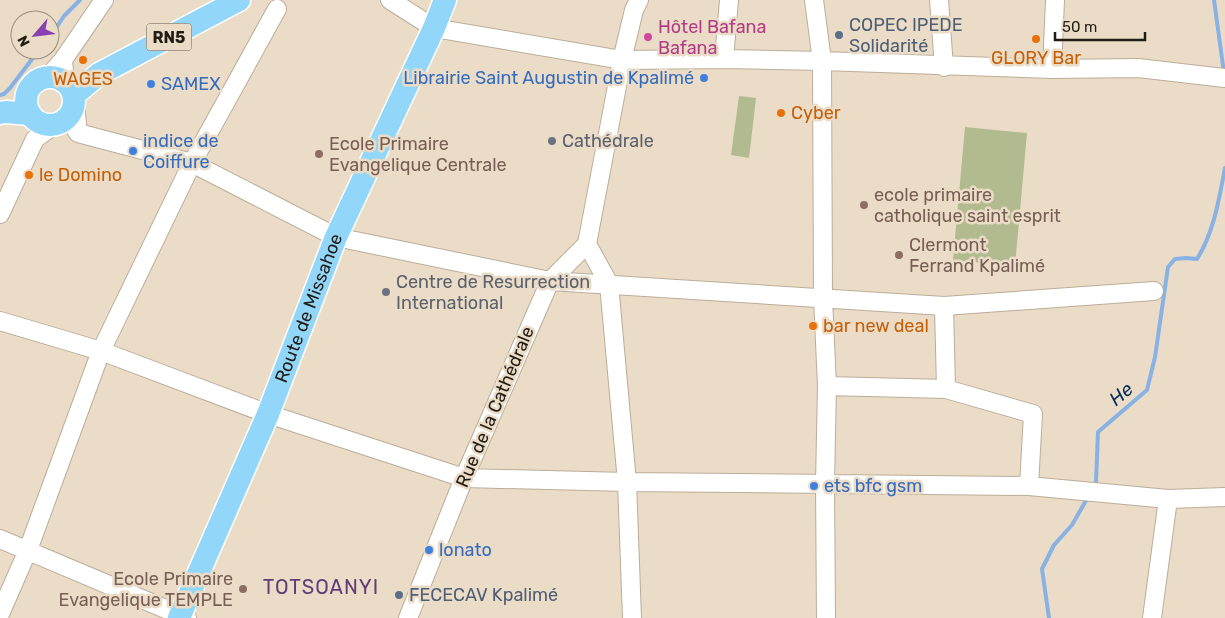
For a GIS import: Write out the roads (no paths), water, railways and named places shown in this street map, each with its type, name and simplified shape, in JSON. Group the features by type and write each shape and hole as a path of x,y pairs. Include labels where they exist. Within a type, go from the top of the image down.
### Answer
{"main road":[{"name":"RN5","path":"3,113 29,104 34,83 40,79 62,85 99,74 240,0"},
{"name":"Route de Missahoe","path":"182,617 268,414 336,237 434,28 445,0"},
{"path":"29,104 38,122 46,125 67,125 74,103 62,85"}],"street":[{"path":"62,85 63,60 104,0"},
{"path":"390,0 434,28 622,60 724,59 822,61 1052,70 1138,68 1224,78"},
{"path":"724,59 729,0"},
{"path":"814,0 822,61 826,386 826,618"},
{"path":"939,0 944,67"},
{"path":"1052,70 1055,0"},
{"path":"632,618 627,482 609,284 587,244 633,3"},
{"path":"0,614 28,550 101,351 192,163 277,9"},
{"path":"0,214 35,139 29,104"},
{"path":"35,139 67,125 192,163 336,237 550,281 944,306 1154,291"},
{"name":"Rue de la Cathédrale","path":"408,618 464,478 550,281 587,244"},
{"path":"944,306 946,389"},
{"path":"0,321 101,351 268,414 464,478 627,482 1028,486 1168,499 1225,497"},
{"path":"826,386 946,389 1033,414 1028,486"},
{"path":"1152,618 1168,499"},
{"path":"0,539 182,617"}],"waterway":[{"path":"60,22 80,0"},
{"name":"He","path":"1214,0 1224,73"},
{"path":"0,95 10,88 31,60"},
{"name":"He","path":"1094,487 1096,482 1098,432 1147,390 1155,357 1168,267 1175,259 1197,259 1203,249 1212,227 1225,168"},
{"name":"He","path":"1049,618 1042,569 1054,545 1072,525 1088,497"}],"place":[{"name":"COPEC IPEDE Solidarité","path":"839,35"},
{"name":"Hôtel Bafana Bafana","path":"648,37"},
{"name":"GLORY Bar","path":"1036,39"},
{"name":"WAGES","path":"83,60"},
{"name":"Librairie Saint Augustin de Kpalimé","path":"704,78"},
{"name":"SAMEX","path":"151,84"},
{"name":"Cyber","path":"781,113"},
{"name":"Cathédrale","path":"552,141"},
{"name":"indice de Coiffure","path":"133,151"},
{"name":"Ecole Primaire Evangelique Centrale","path":"319,154"},
{"name":"le Domino","path":"29,175"},
{"name":"ecole primaire catholique saint esprit","path":"864,205"},
{"name":"Clermont Ferrand Kpalimé","path":"899,255"},
{"name":"Centre de Resurrection International","path":"386,292"},
{"name":"bar new deal","path":"813,326"},
{"name":"ets bfc gsm","path":"814,486"},
{"name":"lonato","path":"429,550"},
{"name":"Ecole Primaire Evangelique TEMPLE","path":"243,589"},
{"name":"FECECAV Kpalimé","path":"399,595"}],"district":[{"name":"TOTSOANYI","path":"321,587"}]}
